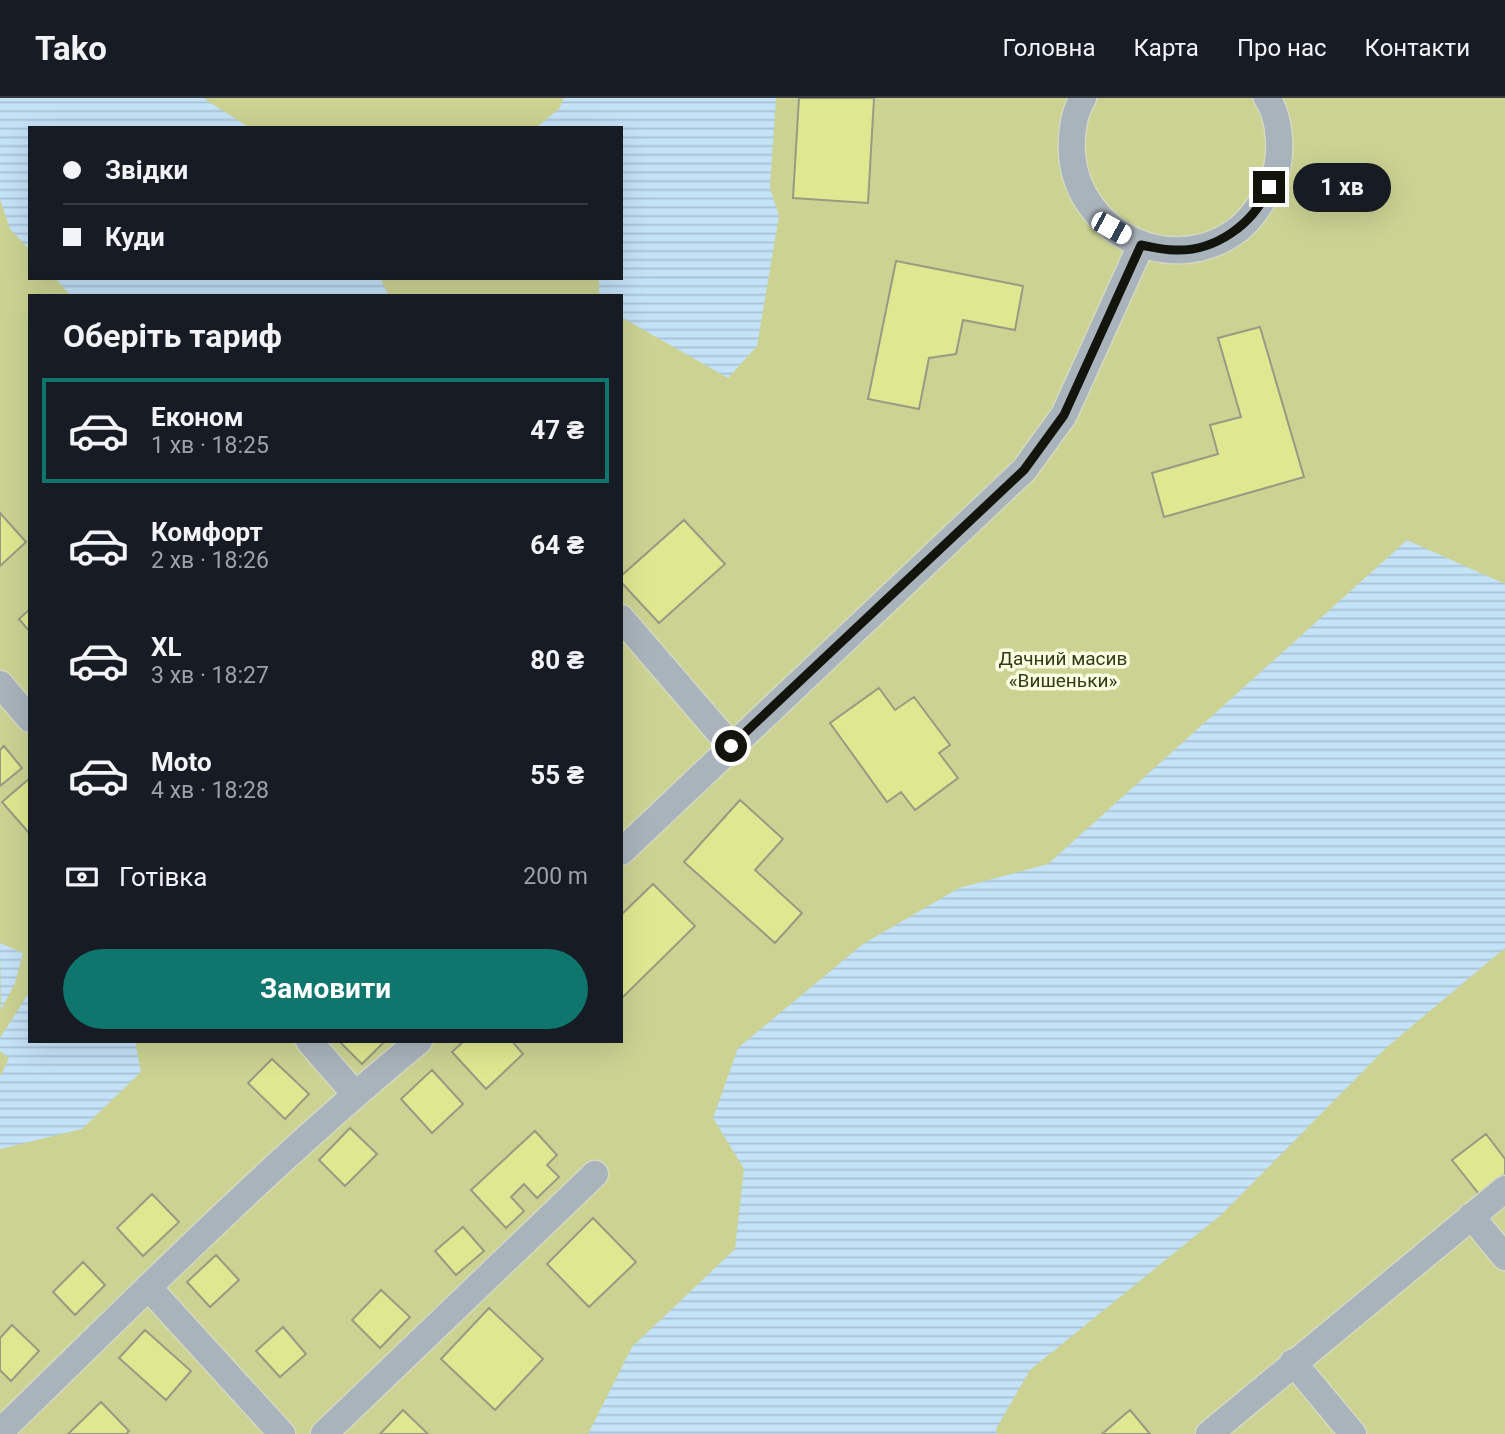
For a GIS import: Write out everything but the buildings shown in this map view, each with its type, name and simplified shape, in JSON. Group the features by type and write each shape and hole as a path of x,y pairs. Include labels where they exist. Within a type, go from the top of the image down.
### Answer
{"street":[{"path":"1083,98 1079,104 1071,138 1074,172 1087,203 1111,228 1141,245 1175,251 1209,245 1239,228 1263,203 1276,172 1279,137 1267,98"},
{"path":"623,850 1024,470 1064,415 1141,245"},
{"path":"623,620 731,746"},
{"path":"0,684 28,717"},
{"path":"311,1043 355,1094"},
{"path":"0,1432 148,1287 355,1094 417,1043"},
{"path":"324,1434 595,1174"},
{"path":"1209,1434 1505,1189"},
{"path":"1471,1216 1505,1257"},
{"path":"148,1287 282,1434"},
{"path":"1293,1362 1353,1434"}],"green space":[{"name":"Дачний масив «Вишеньки»","path":"0,98 1505,98 1505,1434 0,1434"}],"water":[{"path":"0,98 203,98 247,126 28,126 28,248 10,229 0,199"},
{"path":"564,98 776,98 770,188 779,216 757,346 728,378 623,318 623,294 599,294 599,280 623,280 623,126 538,126 559,109"},
{"path":"57,280 381,280 388,294 69,294"},
{"path":"1407,540 1505,584 1505,948 1387,1047 1221,1215 1030,1370 996,1429 997,1434 588,1434 632,1347 735,1249 744,1169 713,1118 738,1048 863,944 959,888 1048,864"},
{"path":"0,943 23,953 15,983 1,1010"},
{"path":"28,994 28,1043 135,1043 141,1072 82,1129 0,1149 0,1077 9,1058 0,1051 0,1038"}],"route":[{"path":"731,746 1024,470 1064,415 1141,245 1175,251 1209,245 1239,228 1263,203 1269,187"}]}
